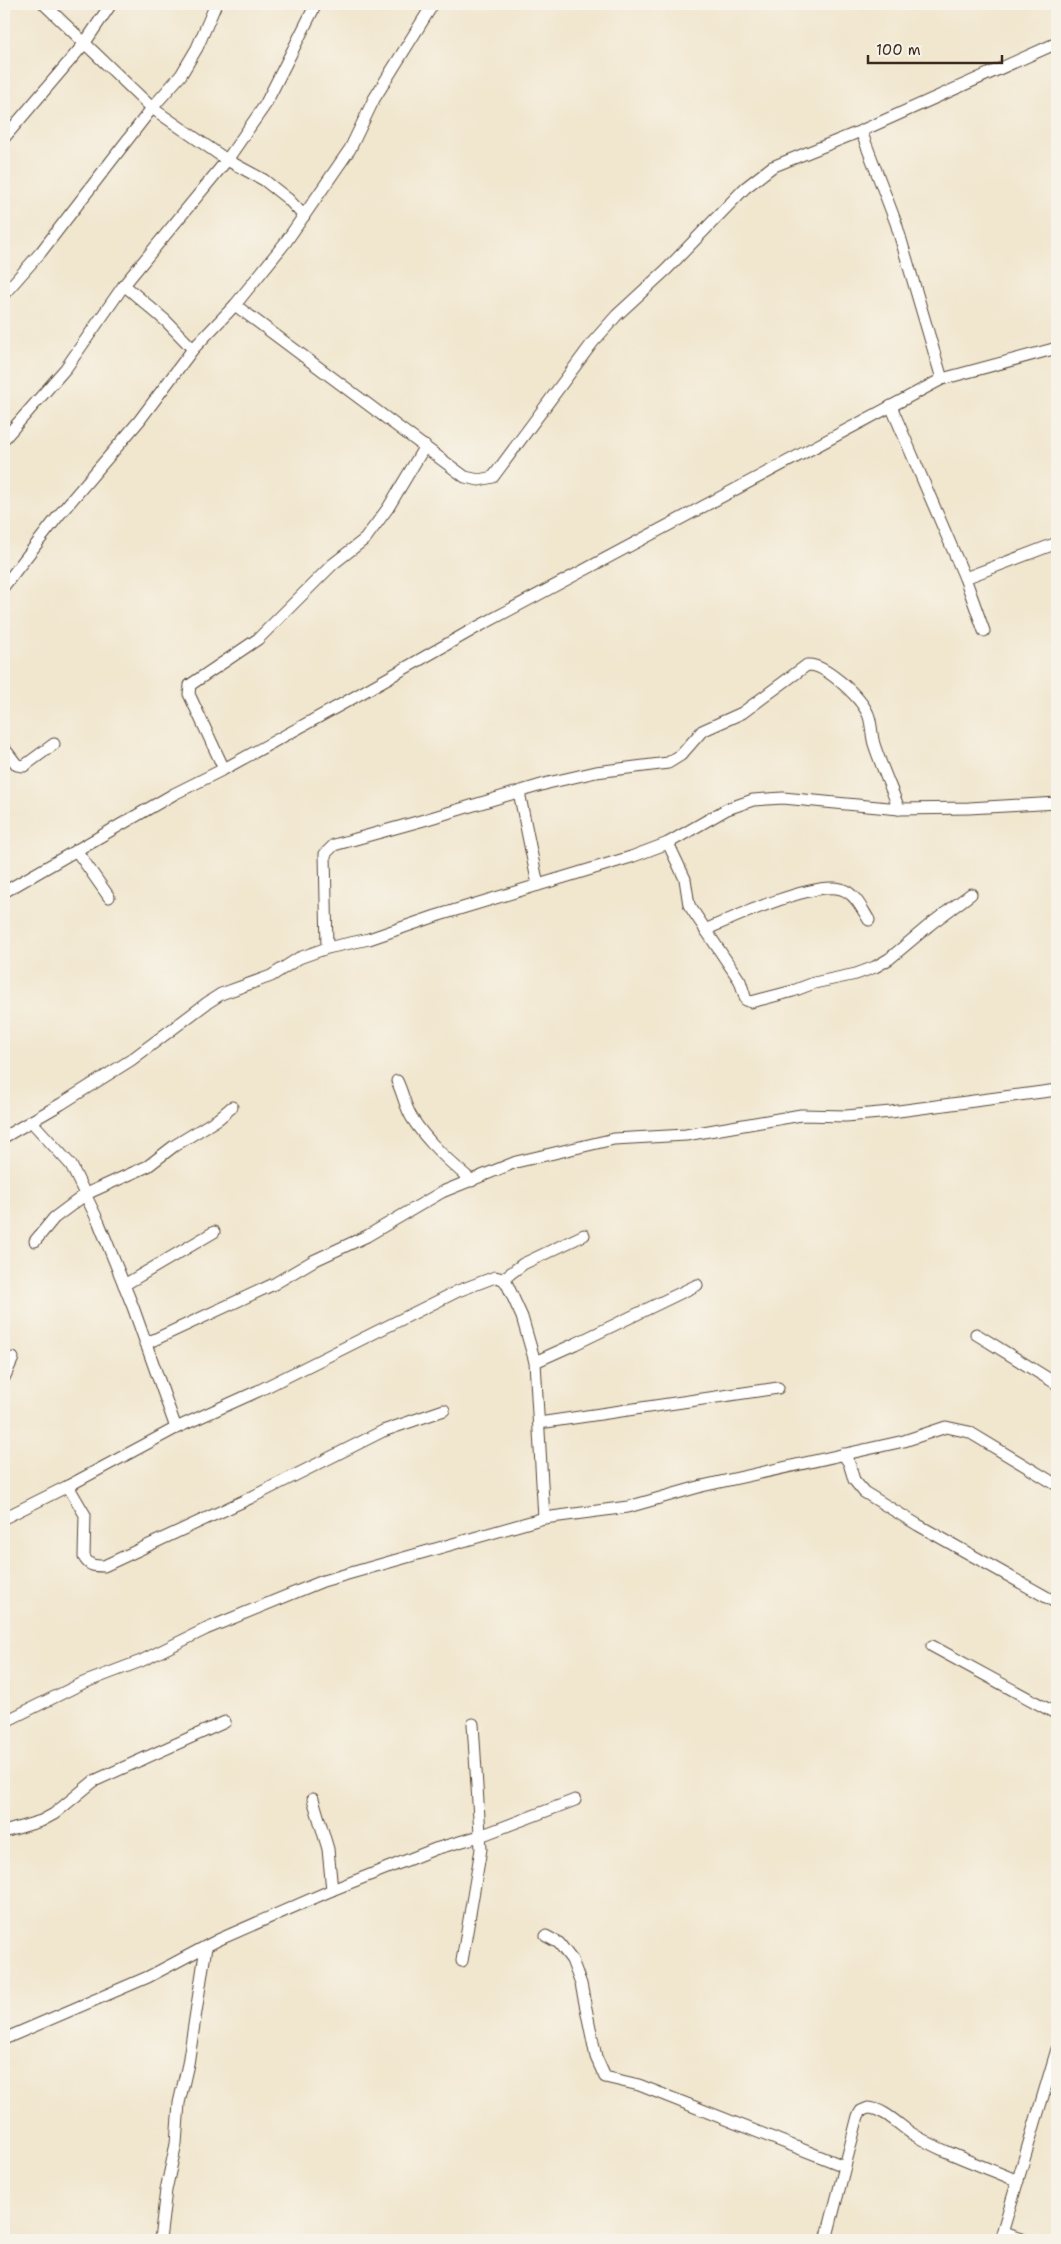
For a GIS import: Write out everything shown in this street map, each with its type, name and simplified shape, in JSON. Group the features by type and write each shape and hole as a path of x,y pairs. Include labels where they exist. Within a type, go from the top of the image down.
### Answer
{"street":[{"path":"44,4 152,108 227,160 264,180 288,199 304,216"},
{"path":"4,138 84,44 111,4"},
{"path":"4,294 40,252 180,75 197,48 216,4"},
{"path":"4,439 66,368 124,285 227,160 265,105 316,4"},
{"path":"4,586 58,515 139,421 193,350 235,305 304,216 350,149 374,99 433,4"},
{"path":"235,305 465,477 479,480 494,477 593,342 617,314 667,269 745,188 772,167 861,131 1057,43"},
{"path":"861,131 896,223 942,379"},
{"path":"124,285 166,321 193,350"},
{"path":"4,892 174,794 224,769 480,626 942,379 1057,348"},
{"path":"892,406 965,578 984,631"},
{"path":"224,769 189,694 190,685 258,639 333,564 365,538 388,508 425,446"},
{"path":"965,578 1057,543"},
{"path":"327,948 325,854 328,848 519,792 596,772 663,765 675,761 702,731 742,713 774,691 804,666 810,664 838,679 865,708 871,724 875,747 899,809"},
{"path":"4,748 17,765 24,766 54,744"},
{"path":"519,792 538,885"},
{"path":"4,1138 131,1060 221,994 271,976 299,958 327,948 369,939 631,857 668,843 727,809 753,800 783,798 899,809 969,808 1057,803"},
{"path":"668,843 685,879 689,905 740,981 746,1000 756,1002 814,983 842,978 875,967 889,959 932,923 971,894"},
{"path":"76,850 109,898"},
{"path":"705,930 774,903 821,888 831,887 843,889 854,896 869,920"},
{"path":"398,1081 410,1116 415,1123 447,1159 472,1181"},
{"path":"146,1344 274,1284 314,1261 367,1236 442,1192 516,1162 614,1138 686,1135 801,1115 846,1116 891,1112 1057,1090"},
{"path":"35,1241 54,1218 86,1194 148,1166 174,1146 218,1119 232,1107"},
{"path":"31,1121 71,1164 86,1194 124,1285 176,1428"},
{"path":"124,1285 214,1232"},
{"path":"503,1279 523,1264 584,1235"},
{"path":"4,1518 176,1428 324,1359 458,1291 495,1277 503,1279 522,1317 535,1362 544,1518"},
{"path":"535,1362 697,1285"},
{"path":"976,1334 1057,1384"},
{"path":"4,1378 13,1358"},
{"path":"538,1423 778,1388"},
{"path":"68,1486 85,1515 84,1557 88,1563 94,1566 104,1566 250,1498 383,1431 444,1410"},
{"path":"4,1722 83,1684 141,1661 206,1629 323,1581 544,1518 628,1507 702,1486 904,1441 941,1428 952,1427 969,1432 1057,1485"},
{"path":"843,1454 849,1463 854,1480 864,1492 918,1525 1057,1603"},
{"path":"932,1646 1057,1714"},
{"path":"4,1832 40,1821 54,1814 94,1781 225,1722"},
{"path":"462,1961 479,1864 480,1836 473,1724"},
{"path":"313,1800 328,1849 332,1890"},
{"path":"4,2039 148,1976 206,1947 332,1890 435,1849 480,1836 575,1800"},
{"path":"546,1936 559,1943 572,1960 581,1984 596,2057 605,2077 639,2085 844,2166"},
{"path":"160,2240 166,2190 176,2144 179,2103 188,2064 206,1947"},
{"path":"1024,2240 1002,2236 1057,2049"},
{"path":"826,2240 858,2116 864,2109 874,2108 938,2149 1018,2181"}]}
